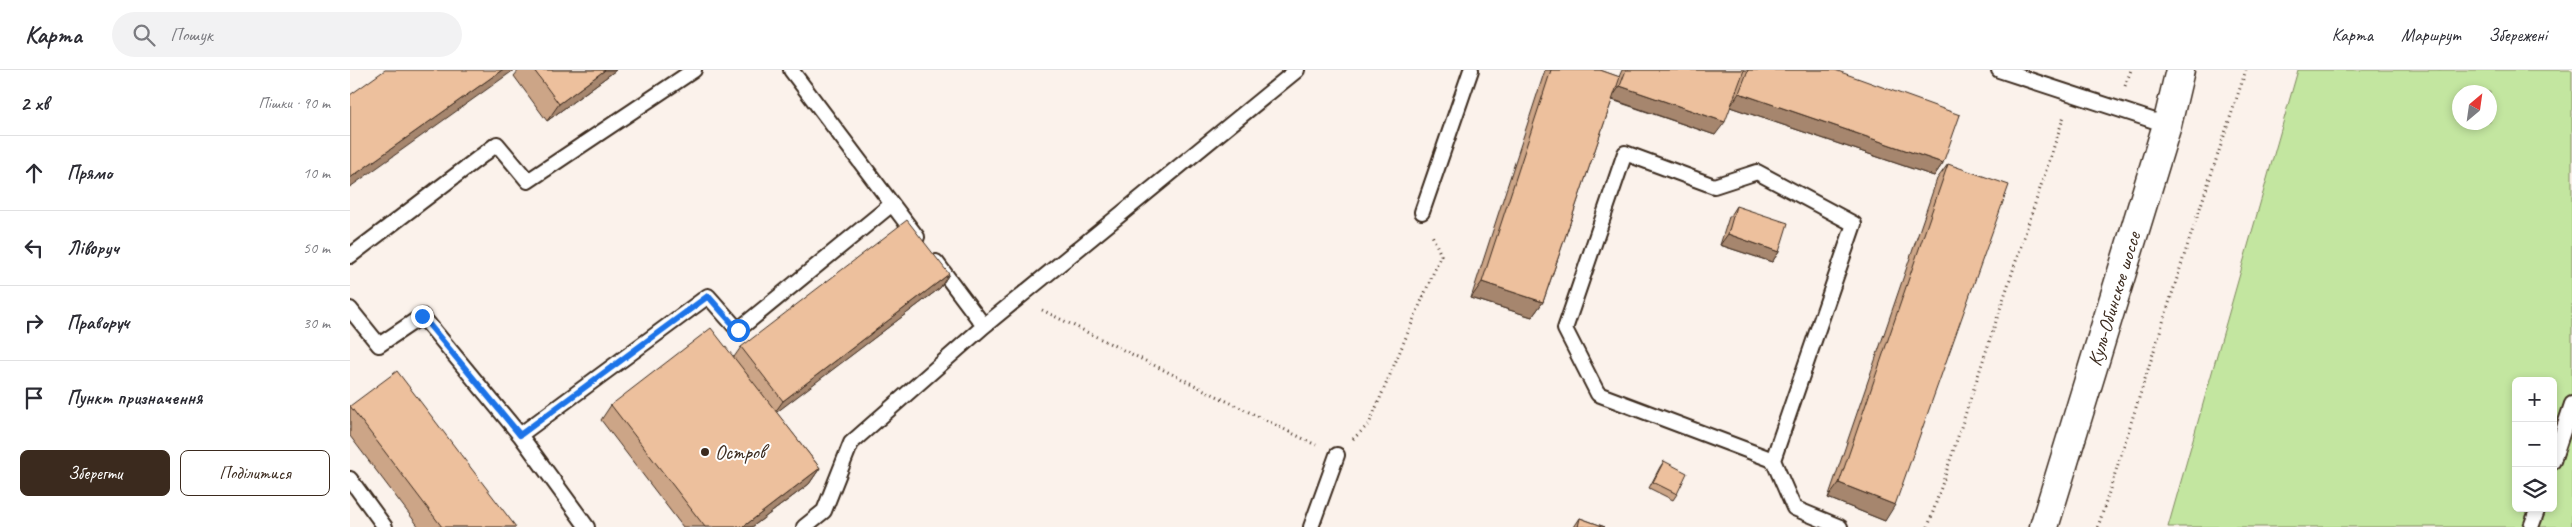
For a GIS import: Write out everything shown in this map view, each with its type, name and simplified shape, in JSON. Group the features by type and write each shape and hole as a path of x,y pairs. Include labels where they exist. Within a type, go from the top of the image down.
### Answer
{"main road":[{"name":"Куль-Обинское шоссе","path":"2044,527 2168,125 2180,70"}],"lane":[{"path":"350,256 498,144 528,181 694,70"},
{"path":"791,70 984,326"},
{"path":"804,527 824,511 851,443 984,326 1297,70"},
{"path":"1422,212 1471,70"},
{"path":"1999,70 2168,125"},
{"path":"1773,460 1598,394 1565,329 1625,153 1714,186 1757,172 1854,224 1773,460 1794,508 1840,527"},
{"path":"520,435 708,296 738,330 892,204"},
{"path":"350,309 379,345 422,316 520,435 587,527"},
{"path":"2557,449 2572,404"},
{"path":"1311,527 1337,455"},
{"path":"350,480 385,527"},
{"path":"2531,527 2537,512"}],"path":[{"path":"2123,92 2131,70"},
{"path":"2098,527 2185,253 2246,70"},
{"path":"1928,527 2072,94"},
{"path":"1019,298 1337,455 1369,424 1441,254 1422,212"}],"green space":[{"path":"2298,70 2572,70 2572,527 2168,527"}],"building":[{"path":"385,70 502,70 350,178 350,95"},
{"path":"534,70 605,70 559,104"},
{"path":"1551,70 1600,70 1620,77 1543,302 1482,282"},
{"path":"1626,70 1744,70 1725,122 1620,86"},
{"path":"1748,70 1835,70 1960,115 1943,163 1739,93"},
{"path":"1948,164 2009,185 1895,505 1839,483"},
{"path":"1736,206 1788,223 1779,252 1728,234"},
{"path":"907,220 949,274 783,401 741,347"},
{"name":"Остров","path":"711,328 820,468 743,527 705,527 611,405"},
{"path":"397,371 516,527 442,527 350,406"},
{"path":"1664,461 1687,473 1677,494 1653,482"},
{"path":"1580,518 1605,527 1578,527"}],"place":[{"name":"Остров","path":"705,452"}],"route":[{"path":"422,316 520,435 708,296 738,330"}]}
